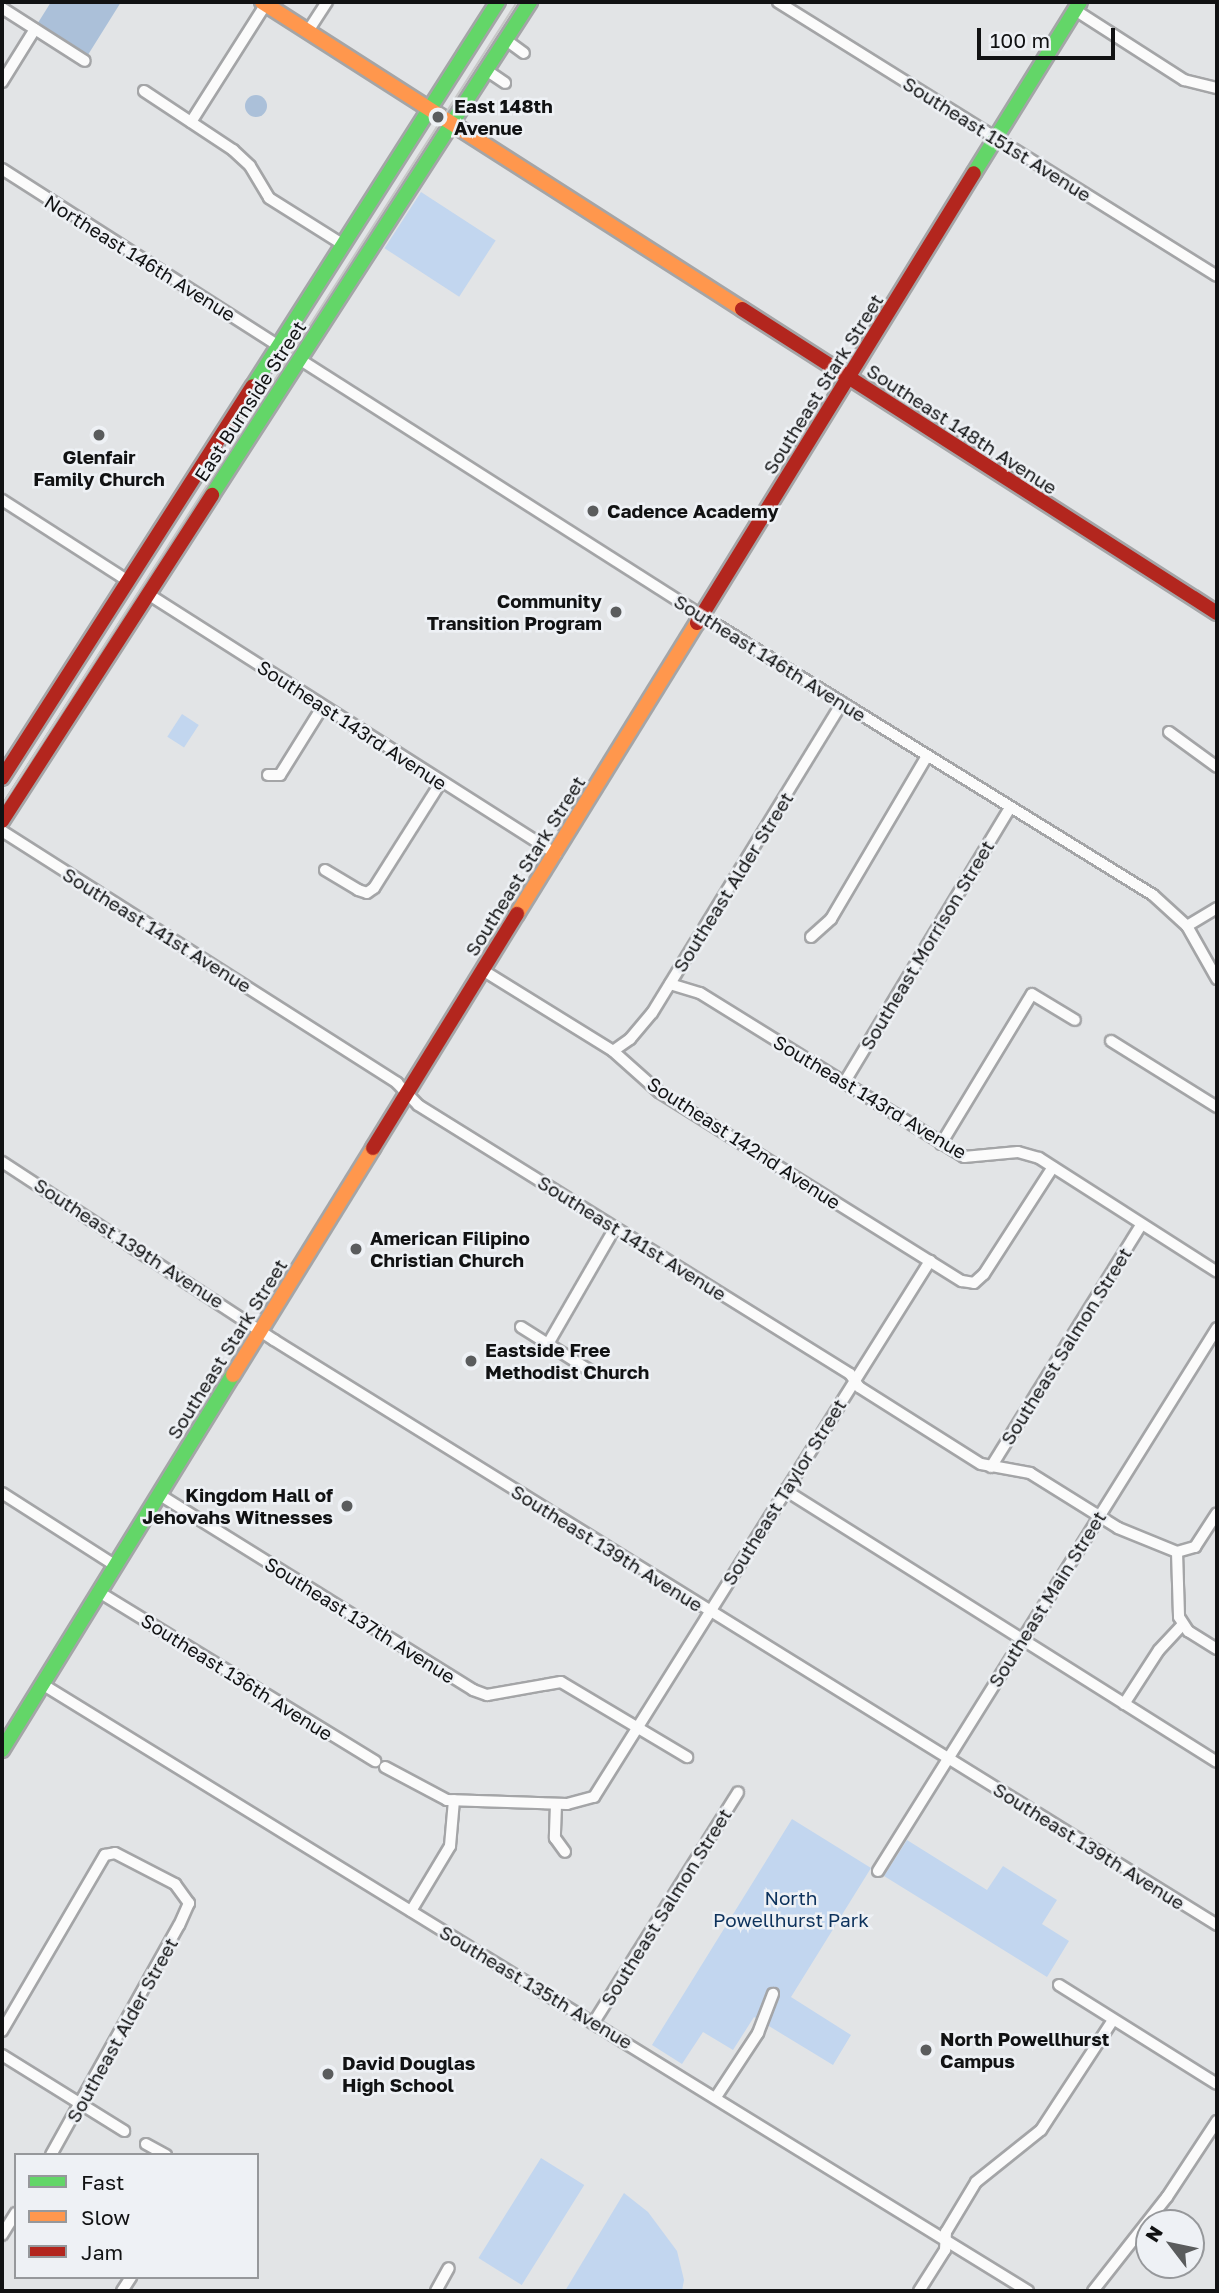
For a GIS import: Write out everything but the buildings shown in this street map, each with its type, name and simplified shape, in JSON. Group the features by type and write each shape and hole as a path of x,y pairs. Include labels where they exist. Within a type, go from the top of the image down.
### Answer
{"main road":[{"name":"East Burnside Street","path":"2,821 299,359 440,116 498,2"},
{"name":"East Burnside Street","path":"2,778 342,244 440,116 486,70 530,2"},
{"name":"Southeast 148th Avenue","path":"264,3 1217,613"},
{"name":"Southeast Stark Street","path":"2,1750 1078,6"}],"street":[{"path":"308,31 327,2"},
{"name":"Southeast 151st Avenue","path":"778,2 995,140 1217,276"},
{"path":"191,122 264,3"},
{"path":"1078,6 1184,80 1217,88"},
{"path":"2,8 85,61"},
{"path":"2,82 35,29"},
{"path":"506,40 524,53"},
{"path":"486,70 505,83"},
{"path":"144,91 244,159 269,198 342,244"},
{"name":"Northeast 146th Avenue","path":"2,169 279,346"},
{"name":"Southeast 146th Avenue","path":"299,359 702,616 1153,895 1187,926 1217,979"},
{"path":"2,500 128,581"},
{"name":"Southeast 143rd Avenue","path":"148,594 556,854"},
{"name":"Southeast Alder Street","path":"613,1051 642,1027 842,703"},
{"path":"268,775 280,775 323,706"},
{"path":"1169,732 1217,767"},
{"path":"811,937 831,919 927,756"},
{"path":"326,870 367,893 441,782"},
{"name":"Southeast Morrison Street","path":"844,1083 1010,808"},
{"name":"Southeast 141st Avenue","path":"2,831 854,1380 870,1394 991,1467 1030,1473 1138,1538 1177,1552"},
{"path":"1187,926 1217,908"},
{"name":"Southeast 142nd Avenue","path":"484,971 613,1051 659,1092 962,1281 974,1283 984,1274 1053,1167"},
{"name":"Southeast 143rd Avenue","path":"670,984 700,993 941,1144 976,1159 1028,1153 1217,1272"},
{"path":"941,1144 1032,994 1075,1020"},
{"path":"1111,1041 1217,1107"},
{"name":"Southeast 139th Avenue","path":"2,1162 262,1330 709,1612 1217,1926"},
{"name":"Southeast Salmon Street","path":"991,1467 1141,1225"},
{"path":"548,1344 615,1228"},
{"name":"Southeast Taylor Street","path":"556,1804 581,1804 594,1797 930,1261"},
{"path":"521,1328 589,1370"},
{"name":"Southeast Main Street","path":"878,1871 1217,1328"},
{"path":"785,1490 1217,1762"},
{"path":"2,1493 116,1566"},
{"name":"Southeast 137th Avenue","path":"160,1495 473,1690 487,1695 548,1683 573,1685 637,1728"},
{"path":"1217,1513 1195,1547 1177,1552 1177,1607 1182,1625 1217,1649"},
{"name":"Southeast 136th Avenue","path":"99,1592 430,1795 454,1800 556,1804"},
{"path":"1124,1704 1159,1650 1182,1625"},
{"name":"Southeast 135th Avenue","path":"43,1684 1028,2291"},
{"path":"637,1728 687,1757"},
{"name":"Southeast Salmon Street","path":"594,2022 738,1792"},
{"path":"411,1910 450,1846 454,1800"},
{"path":"556,1804 555,1838 565,1852"},
{"name":"Southeast Alder Street","path":"2,2031 99,1861 115,1853 164,1876 189,1903 82,2105 52,2153"},
{"path":"1059,1986 1217,2084"},
{"path":"716,2097 758,2033 773,1994"},
{"path":"919,2291 945,2250 946,2239 976,2182 1041,2130 1114,2020"},
{"path":"2,2055 124,2131"},
{"path":"1093,2291 1167,2197 1217,2121"},
{"path":"146,2144 162,2153"},
{"path":"2,2235 14,2216"},
{"path":"436,2291 449,2269"}],"green space":[{"path":"421,192 496,240 459,297 385,248"},
{"path":"182,714 199,725 184,748 167,737"},
{"name":"North Powellhurst Park","path":"792,1819 871,1868 791,1997 851,2035 833,2065 754,2017 733,2050 703,2032 682,2064 652,2045"},
{"name":"North Powellhurst Park","path":"907,1840 987,1890 1003,1866 1057,1900 1042,1924 1069,1941 1047,1977 884,1876"},
{"path":"541,2158 584,2185 522,2285 478,2258"},
{"path":"624,2193 648,2212 677,2251 684,2280 682,2291 565,2291"}],"shaded area":[{"path":"51,2 121,2 86,58 36,26"},
{"path":"256,95 264,98 267,106 264,114 256,117 248,114 245,106 248,98"}],"tram line":[{"path":"2,805 517,2"}],"traffic: fast":[{"path":"253,386 498,2"},
{"path":"212,495 530,2"},
{"path":"974,173 1080,2"},
{"path":"2,1750 233,1375"}],"traffic: slow":[{"path":"262,2 742,309"},
{"path":"517,914 697,623"},
{"path":"233,1375 373,1148"}],"traffic: jam":[{"path":"697,623 974,173"},
{"path":"742,309 1217,613"},
{"path":"2,778 253,386"},
{"path":"2,821 212,495"},
{"path":"373,1148 517,914"}],"place":[{"name":"East 148th Avenue","path":"438,117"},
{"name":"Glenfair Family Church","path":"99,435"},
{"name":"Cadence Academy","path":"593,511"},
{"name":"Community Transition Program","path":"616,612"},
{"name":"American Filipino Christian Church","path":"356,1249"},
{"name":"Eastside Free Methodist Church","path":"471,1361"},
{"name":"Kingdom Hall of Jehovahs Witnesses","path":"347,1506"},
{"name":"North Powellhurst Campus","path":"926,2050"},
{"name":"David Douglas High School","path":"328,2074"}]}
